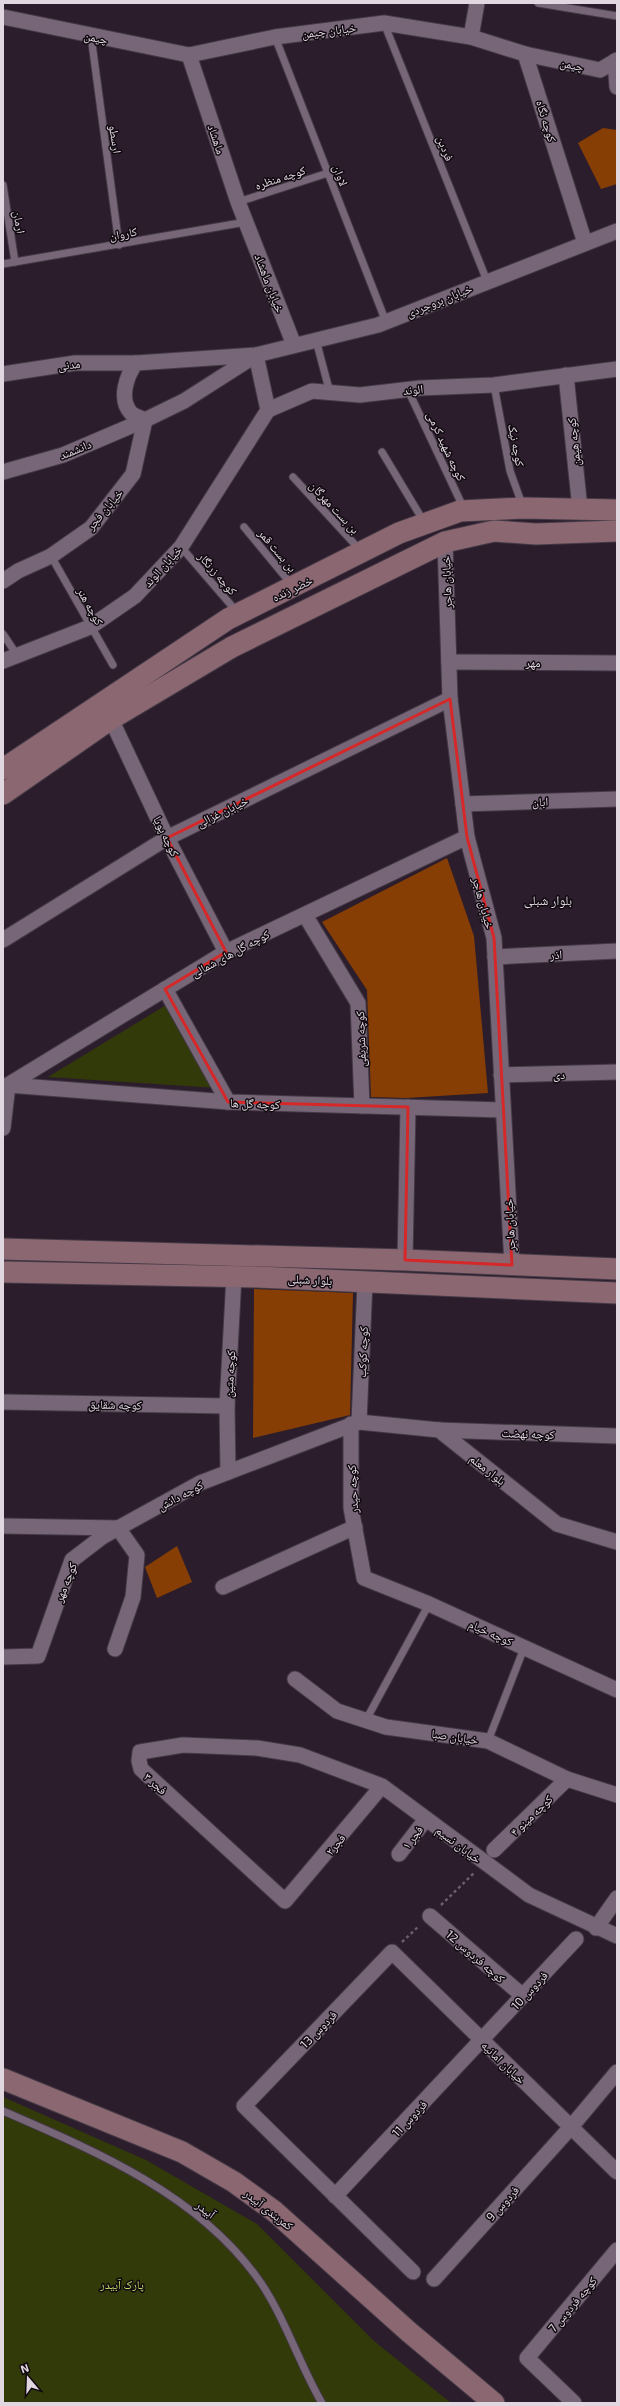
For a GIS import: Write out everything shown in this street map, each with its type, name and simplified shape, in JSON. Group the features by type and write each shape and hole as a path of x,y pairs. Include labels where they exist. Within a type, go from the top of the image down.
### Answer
{"street":[{"path":"478,3 471,37 525,54"},
{"name":"چیمن","path":"3,17 188,55"},
{"name":"خیابان چیمن","path":"188,55 275,36 384,23 471,37"},
{"name":"چیمن","path":"525,54 600,70 616,61"},
{"name":"کوچه نگاه","path":"525,54 585,243"},
{"name":"ماهشاد","path":"188,55 246,222"},
{"path":"616,61 617,87"},
{"name":"خیابان ماهشاد","path":"246,222 294,345"},
{"name":"خیابان بروجردی","path":"136,363 256,355 386,322 487,280 617,231"},
{"path":"256,355 268,410"},
{"name":"خیابان بروجردی","path":"145,420 184,401 256,355"},
{"name":"مدنی","path":"3,374 75,362 136,363"},
{"path":"136,363 129,373 125,386 125,402 131,413 145,420"},
{"name":"الوند","path":"268,410 312,391 360,395 408,390 494,385 617,369"},
{"name":"کوچه هیمن","path":"566,375 580,509"},
{"name":"خیابان الوند","path":"3,661 90,627 135,596 181,546 268,410"},
{"name":"دانشمند","path":"3,472 63,455 145,420"},
{"name":"خیابان فجر","path":"3,581 18,571 51,556 91,528 133,474 145,420"},
{"name":"خضر زنده","path":"3,769 239,614 399,533 465,511 524,508 617,510"},
{"path":"3,794 111,719 232,647 445,542 494,531 536,534 617,531"},
{"name":"خیابان هاجر","path":"445,542 450,699 467,837 494,938 512,1265"},
{"name":"مهر","path":"449,662 617,663"},
{"name":"خیابان غزالی","path":"3,940 167,838 450,699"},
{"name":"کوچه پویا","path":"111,719 167,838 226,952"},
{"name":"ابان","path":"463,804 617,799"},
{"name":"کوچه گل های شمالی","path":"5,1082 226,952 467,837"},
{"name":"کوچه شریفی","path":"305,915 358,1003 362,1106"},
{"name":"اذر","path":"495,957 617,951"},
{"path":"165,989 228,1102"},
{"name":"دی","path":"501,1075 617,1072"},
{"path":"3,1128 5,1082"},
{"name":"کوچه گل ها","path":"5,1082 228,1102 503,1110"},
{"path":"404,1260 408,1108"},
{"name":"بلوار شبلی","path":"3,1249 404,1260 617,1269"},
{"name":"بلوار شبلی","path":"3,1272 234,1276 617,1293"},
{"name":"کوچه متین","path":"228,1472 227,1406 234,1276"},
{"name":"کوچه کوکب","path":"355,1423 365,1282"},
{"name":"کوچه شقایق","path":"3,1402 227,1406"},
{"path":"355,1423 439,1430"},
{"name":"کوچه دانش","path":"3,1526 118,1528 200,1483 355,1423"},
{"name":"کوچه حیدر","path":"355,1423 351,1508 356,1527 364,1578"},
{"name":"کوچه نهضت","path":"439,1430 617,1436"},
{"name":"بلوار معلم","path":"439,1430 557,1524 617,1542"},
{"path":"223,1588 356,1527"},
{"path":"114,1649 133,1597 137,1555 118,1528"},
{"name":"کوچه مهر","path":"3,1657 38,1656 72,1560 118,1528"},
{"name":"کوچه خیام","path":"364,1578 429,1604 617,1690"},
{"name":"خیابان صبا","path":"295,1679 337,1710 386,1727 488,1741 567,1779 617,1795"},
{"name":"فجر ۳","path":"285,1901 141,1769 139,1761 140,1752 183,1745 257,1748 300,1755"},
{"name":"خیابان نسیم","path":"300,1755 382,1786 530,1895 596,1928 617,1936"},
{"name":"کوچه مینو ۴","path":"494,1850 567,1779"},
{"name":"فجر۲","path":"285,1901 382,1786"},
{"name":"فجر ۱","path":"399,1854 426,1819"},
{"path":"596,1928 617,1898"},
{"name":"کوچه فردوس 12","path":"430,1916 523,1996"},
{"name":"فردوس 10","path":"482,2040 576,1939"},
{"name":"خیابان امانیه","path":"392,1952 617,2172"},
{"name":"فردوس 13","path":"335,2196 244,2106 392,1952"},
{"name":"فردوس 11","path":"335,2196 482,2040"},
{"name":"فردوس 9","path":"434,2279 571,2127 617,2072"},
{"name":"کمربندی آبیدر","path":"3,2080 182,2152 234,2182 274,2211 409,2332 494,2403"},
{"path":"335,2196 413,2272"},
{"name":"کوچه فردوس 7","path":"574,2403 527,2358 617,2250"}],"lane":[{"path":"538,3 617,16"},
{"name":"فردین","path":"384,23 487,280"},
{"name":"ارسطو","path":"91,36 119,245"},
{"name":"لاوان","path":"275,36 386,322"},
{"name":"کوچه منظره","path":"238,202 328,173"},
{"name":"ارمان","path":"3,185 15,262"},
{"name":"کاروان","path":"3,264 246,222"},
{"path":"316,340 330,393"},
{"name":"کوچه نیک","path":"494,385 510,471 524,508"},
{"name":"کوچه شهید کرمی","path":"408,390 465,511"},
{"path":"382,452 425,524"},
{"name":"بن بست مهرگان","path":"293,477 362,552"},
{"name":"بن بست قمر","path":"244,527 294,587"},
{"name":"کوچه زرنگار","path":"181,546 239,614"},
{"name":"کوچه هنر","path":"51,556 90,627 113,665"},
{"path":"3,634 17,655"},
{"path":"366,1720 429,1604"},
{"path":"488,1741 524,1648"},
{"name":"آبیدر","path":"3,2111 109,2160 156,2184 228,2241 257,2278 322,2403"}],"highlighted area":[{"path":"450,699 467,837 494,938 512,1265 405,1260 408,1107 228,1102 165,989 226,952 167,838"}],"green space":[{"path":"171,1002 217,1088 48,1077"},
{"name":"پارک آبیدر","path":"3,2097 146,2160 257,2224 374,2341 451,2403 3,2403"}],"building":[{"path":"603,128 617,130 617,184 601,189 578,143"},
{"path":"447,858 474,936 488,1093 406,1098 371,1097 367,990 322,922"},
{"path":"254,1289 353,1293 350,1415 253,1438"},
{"path":"177,1546 192,1582 157,1598 145,1567"}],"district":[{"name":"بلوار شبلی","path":"548,900"}]}
